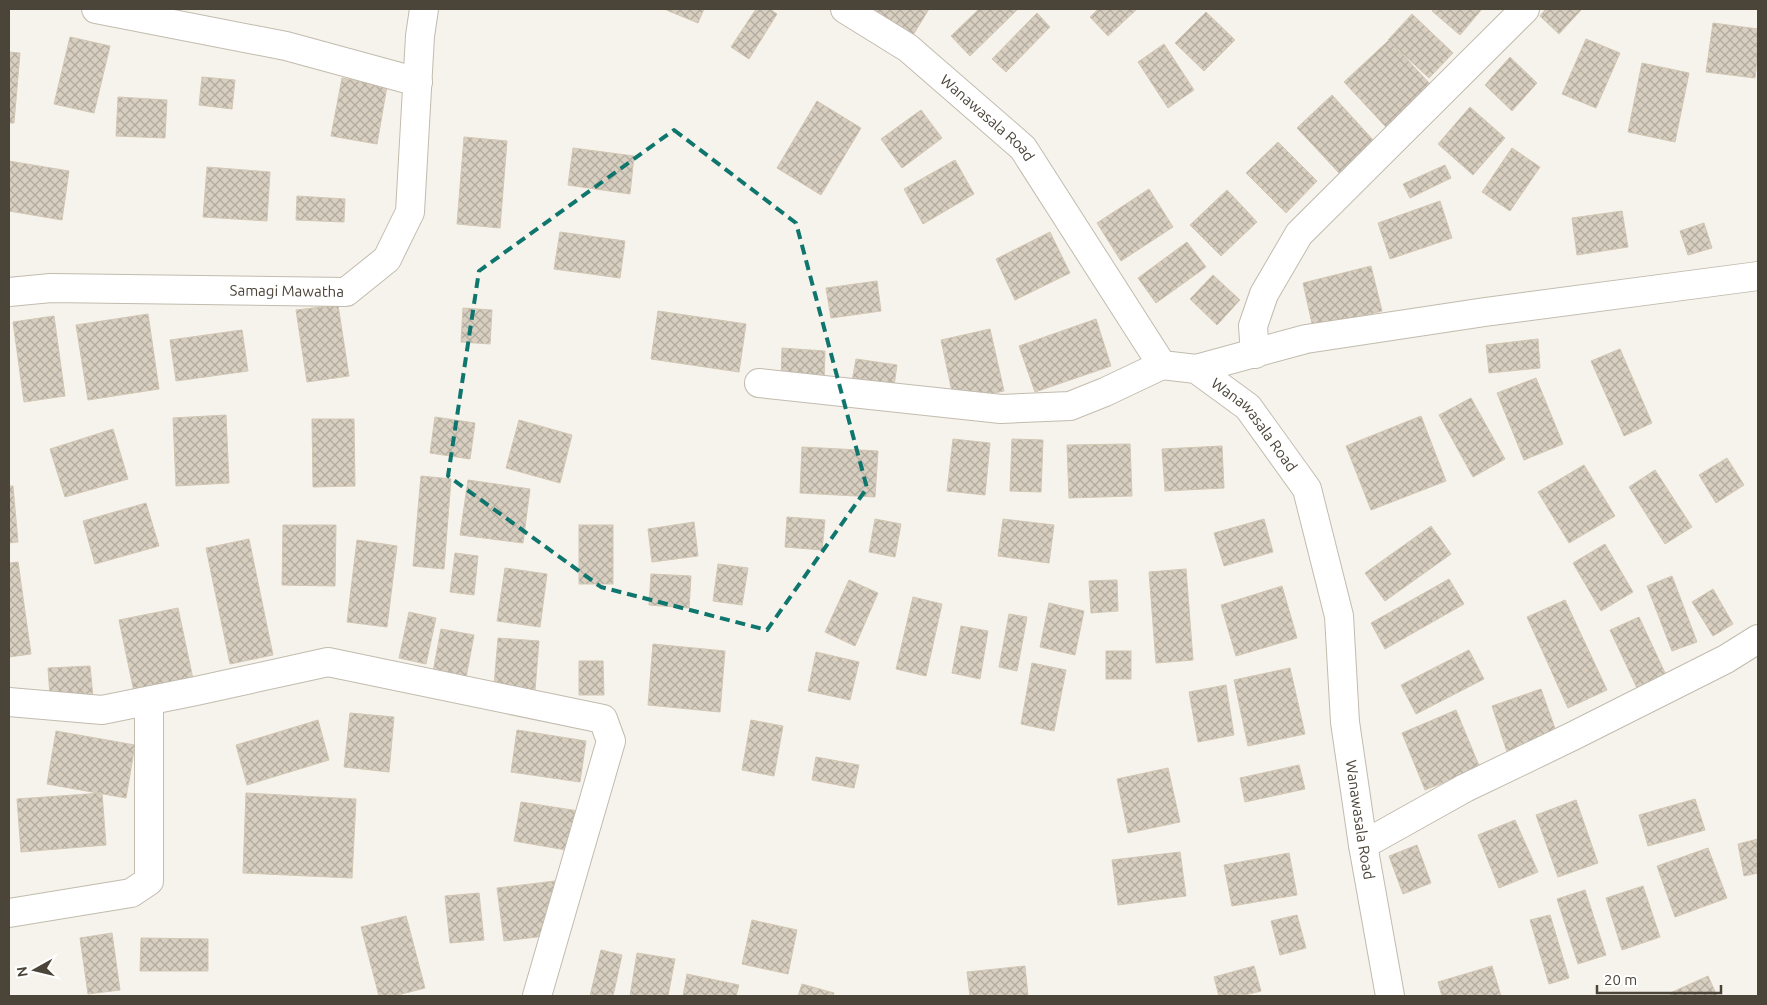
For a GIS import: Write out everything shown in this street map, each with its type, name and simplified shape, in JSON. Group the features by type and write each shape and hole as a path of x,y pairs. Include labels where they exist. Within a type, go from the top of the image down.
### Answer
{"street":[{"path":"96,9 286,46 418,82"},
{"name":"Samagi Mawatha","path":"9,292 51,288 346,292 387,259 410,212 424,9"},
{"name":"Wanawasala Road","path":"845,9 908,48 1023,148 1162,365 1196,370 1248,407 1307,489 1339,616 1345,722 1363,845 1390,996"},
{"path":"1255,354 1253,326 1264,294 1299,234 1525,9"},
{"path":"1196,370 1316,338 1486,312 1758,276"},
{"path":"759,383 1001,409 1070,406 1162,365"},
{"path":"1363,845 1465,788 1726,659 1758,639"},
{"path":"9,702 102,710 328,662 603,719 611,741 537,996"},
{"path":"9,913 131,893 149,881 149,701"}],"highlighted area":[{"path":"674,130 796,223 867,488 767,630 601,587 448,476 479,271"}],"building":[{"path":"664,9 704,9 698,23"},
{"path":"756,9 770,9 777,14 749,59 731,47"},
{"path":"872,9 929,9 913,35"},
{"path":"979,9 1018,9 970,56 951,36"},
{"path":"1098,9 1137,9 1108,36 1090,17"},
{"path":"1434,9 1482,9 1460,35 1432,11"},
{"path":"1546,9 1582,9 1559,34 1540,16"},
{"path":"1206,12 1235,40 1204,71 1175,43"},
{"path":"1037,13 1050,27 1006,72 992,59"},
{"path":"1412,14 1453,53 1429,78 1388,40"},
{"path":"1713,23 1758,29 1755,78 1706,72"},
{"path":"70,37 110,46 94,113 54,104"},
{"path":"1586,39 1620,53 1596,108 1562,94"},
{"path":"1389,40 1431,85 1386,127 1344,82"},
{"path":"1164,44 1194,90 1168,108 1138,62"},
{"path":"9,52 20,53 14,123 9,123"},
{"path":"1510,57 1537,83 1512,111 1485,85"},
{"path":"1642,63 1689,73 1675,142 1628,132"},
{"path":"202,77 235,80 232,109 199,105"},
{"path":"342,78 387,86 377,144 331,136"},
{"path":"1332,95 1375,142 1340,174 1297,128"},
{"path":"118,97 167,100 165,138 116,136"},
{"path":"817,101 861,128 821,195 777,168"},
{"path":"1470,107 1505,138 1473,175 1438,144"},
{"path":"921,110 942,138 902,168 881,139"},
{"path":"464,137 507,141 500,228 457,224"},
{"path":"1278,142 1317,181 1286,213 1246,173"},
{"path":"573,148 634,156 630,194 568,185"},
{"path":"1512,148 1540,167 1510,211 1482,192"},
{"path":"955,160 974,194 923,224 904,189"},
{"path":"9,161 69,171 62,220 9,211"},
{"path":"1445,165 1451,178 1410,198 1403,184"},
{"path":"207,167 270,172 267,221 203,217"},
{"path":"1149,189 1173,227 1121,261 1097,223"},
{"path":"1227,190 1257,222 1221,256 1190,225"},
{"path":"297,196 345,199 344,222 296,220"},
{"path":"1440,201 1452,238 1390,259 1378,223"},
{"path":"1622,211 1628,247 1577,255 1572,218"},
{"path":"1704,223 1712,248 1688,255 1680,231"},
{"path":"560,232 625,241 620,278 554,269"},
{"path":"1050,232 1070,273 1015,300 996,259"},
{"path":"1187,242 1206,267 1156,303 1138,278"},
{"path":"1371,266 1382,311 1313,328 1303,283"},
{"path":"1213,275 1240,300 1217,325 1190,299"},
{"path":"877,281 881,311 831,318 826,288"},
{"path":"338,305 349,376 307,382 296,310"},
{"path":"463,308 492,310 490,344 461,342"},
{"path":"658,311 746,324 739,372 651,359"},
{"path":"148,314 159,389 88,400 76,325"},
{"path":"54,316 65,396 24,402 13,322"},
{"path":"1096,319 1111,366 1035,392 1019,346"},
{"path":"990,329 1004,391 954,401 941,340"},
{"path":"242,330 248,371 176,381 170,340"},
{"path":"1538,339 1540,368 1489,373 1486,345"},
{"path":"782,348 825,351 824,382 781,380"},
{"path":"1620,349 1652,423 1624,436 1591,361"},
{"path":"856,359 897,365 892,400 850,393"},
{"path":"1536,378 1563,444 1524,460 1497,393"},
{"path":"1471,398 1505,459 1473,477 1439,415"},
{"path":"226,415 229,483 176,486 173,418"},
{"path":"1421,416 1446,481 1371,510 1346,446"},
{"path":"435,417 475,423 470,459 430,453"},
{"path":"312,419 354,419 355,486 313,487"},
{"path":"519,420 572,435 560,483 506,468"},
{"path":"113,429 128,479 65,497 50,449"},
{"path":"953,439 990,443 985,495 947,491"},
{"path":"1012,439 1043,440 1041,492 1010,491"},
{"path":"1130,444 1132,496 1069,498 1067,445"},
{"path":"1222,446 1224,488 1165,491 1162,449"},
{"path":"802,447 878,451 875,497 800,493"},
{"path":"1727,458 1744,485 1716,503 1699,475"},
{"path":"1584,465 1615,516 1569,543 1538,492"},
{"path":"1655,470 1692,527 1665,544 1629,487"},
{"path":"421,476 451,479 444,569 413,566"},
{"path":"468,480 530,489 523,543 460,535"},
{"path":"9,486 13,486 18,542 9,543"},
{"path":"146,503 159,546 95,564 83,521"},
{"path":"787,517 825,520 822,550 785,547"},
{"path":"875,519 901,524 895,557 869,552"},
{"path":"1003,519 1054,525 1049,563 998,556"},
{"path":"1264,519 1273,552 1224,566 1214,533"},
{"path":"694,522 698,556 652,562 648,529"},
{"path":"283,525 336,525 335,586 282,585"},
{"path":"579,525 613,525 613,584 579,584"},
{"path":"1431,526 1451,554 1385,601 1365,573"},
{"path":"249,539 273,655 230,664 206,548"},
{"path":"357,540 397,546 387,627 347,622"},
{"path":"1605,544 1633,592 1601,611 1573,563"},
{"path":"455,553 478,556 474,595 450,592"},
{"path":"18,562 31,654 9,657 9,563"},
{"path":"718,564 748,568 742,605 713,601"},
{"path":"505,568 547,574 540,627 497,621"},
{"path":"1186,569 1193,660 1156,663 1149,572"},
{"path":"651,574 691,576 689,608 649,605"},
{"path":"1672,576 1697,642 1672,651 1647,586"},
{"path":"1449,579 1464,604 1385,649 1371,623"},
{"path":"849,580 878,593 855,646 825,632"},
{"path":"1117,580 1118,611 1091,613 1089,581"},
{"path":"1282,586 1297,638 1236,656 1221,605"},
{"path":"1713,589 1733,624 1713,636 1692,602"},
{"path":"913,597 942,604 926,676 896,669"},
{"path":"1565,600 1607,690 1568,708 1527,617"},
{"path":"1049,603 1084,611 1075,655 1040,647"},
{"path":"178,608 193,679 134,692 119,620"},
{"path":"409,612 436,618 426,664 399,658"},
{"path":"1009,614 1027,617 1017,671 999,667"},
{"path":"1639,617 1666,675 1637,688 1610,630"},
{"path":"961,626 988,631 980,679 952,673"},
{"path":"441,629 474,635 465,683 432,677"},
{"path":"498,638 539,641 535,690 494,686"},
{"path":"653,644 725,651 720,712 648,705"},
{"path":"1469,650 1484,679 1416,714 1401,685"},
{"path":"1106,651 1131,651 1131,679 1106,679"},
{"path":"816,652 859,662 850,700 808,691"},
{"path":"579,661 603,661 604,695 579,695"},
{"path":"1032,663 1066,670 1054,731 1021,724"},
{"path":"90,666 94,707 51,710 48,668"},
{"path":"1290,668 1305,734 1248,746 1234,680"},
{"path":"1226,685 1234,735 1198,742 1189,692"},
{"path":"1541,689 1558,737 1508,755 1492,706"},
{"path":"1456,710 1480,768 1425,790 1402,733"},
{"path":"350,713 394,717 389,772 344,767"},
{"path":"318,720 329,760 247,785 236,745"},
{"path":"751,720 783,726 774,776 742,770"},
{"path":"517,730 586,741 580,782 511,772"},
{"path":"56,731 135,745 126,798 47,784"},
{"path":"816,757 859,765 854,788 812,780"},
{"path":"1299,765 1305,789 1245,802 1240,778"},
{"path":"1168,768 1180,822 1128,833 1117,779"},
{"path":"102,793 106,845 21,852 17,799"},
{"path":"246,793 356,799 352,878 243,873"},
{"path":"1695,799 1705,830 1648,846 1639,815"},
{"path":"1576,800 1598,863 1558,877 1536,815"},
{"path":"521,802 585,812 578,852 514,841"},
{"path":"1515,820 1538,872 1499,888 1478,835"},
{"path":"1758,839 1758,873 1744,876 1738,844"},
{"path":"1417,845 1431,883 1403,894 1389,856"},
{"path":"1708,848 1727,898 1675,917 1657,866"},
{"path":"1180,852 1186,896 1118,905 1112,860"},
{"path":"1289,853 1297,895 1232,906 1224,865"},
{"path":"555,881 562,934 504,941 497,888"},
{"path":"1643,886 1660,937 1622,950 1606,898"},
{"path":"1585,890 1606,955 1578,964 1557,899"},
{"path":"479,893 484,940 450,943 445,896"},
{"path":"1297,915 1306,948 1280,955 1271,921"},
{"path":"1550,915 1569,978 1549,984 1530,920"},
{"path":"406,916 425,988 394,996 379,996 361,927"},
{"path":"752,920 797,930 788,974 742,964"},
{"path":"112,933 120,990 88,994 80,938"},
{"path":"141,938 208,939 208,971 140,971"},
{"path":"601,950 622,955 613,996 590,996"},
{"path":"637,953 675,959 668,996 630,996"},
{"path":"1025,966 1028,996 970,996 967,972"},
{"path":"1254,966 1261,991 1241,996 1219,996 1214,977"},
{"path":"1492,966 1501,996 1442,996 1438,982"},
{"path":"687,974 739,985 736,996 683,996"},
{"path":"1708,976 1717,996 1671,996 1670,993"},
{"path":"802,984 834,993 833,996 798,996"}]}
